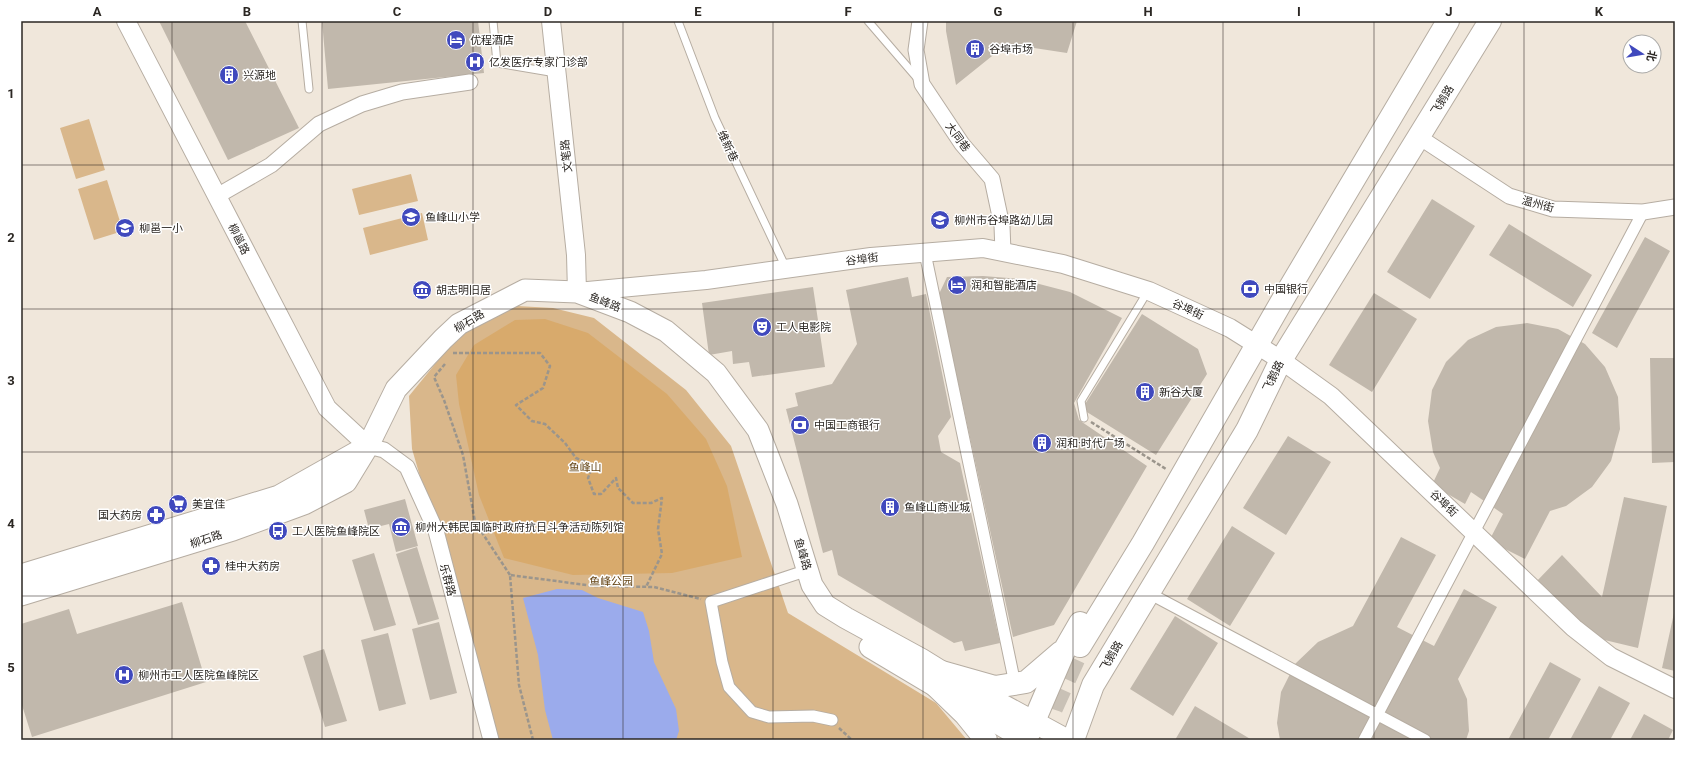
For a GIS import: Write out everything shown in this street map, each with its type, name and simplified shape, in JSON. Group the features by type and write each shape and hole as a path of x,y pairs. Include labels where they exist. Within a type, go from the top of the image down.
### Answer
{"main road":[{"path":"939,679 995,687 1026,682 1072,647 1143,543 1258,346 1286,294 1448,21"},
{"name":"飞鹅路","path":"1073,740 1093,685 1247,430 1281,360 1490,21"},
{"name":"柳石路","path":"21,595 187,545 304,504 346,482 368,446 396,388 448,346 459,324 525,290 577,292"},
{"name":"鱼峰路","path":"577,292 664,342 710,382 749,432 803,571 806,597 817,610 840,629 939,679 1029,734 1067,740"},
{"path":"1029,734 1072,647 1170,472 1258,346"},
{"name":"柳石路","path":"21,575 279,496 368,446"},
{"path":"939,679 965,714 983,734 986,740"}],"street":[{"name":"柳邕路","path":"126,21 327,408 368,446"},
{"name":"文笔路","path":"551,21 576,255 577,292"},
{"name":"大同巷","path":"920,21 916,50 922,84 962,144 992,179 1002,226 1003,252"},
{"path":"217,196 271,165 319,124 362,104 402,92 470,82"},
{"name":"温州街","path":"1419,137 1509,196 1552,209 1643,212 1675,207"},
{"path":"1364,740 1643,212"},
{"name":"谷埠街","path":"577,292 706,280 871,257 983,248 1063,264 1149,291 1230,328 1281,360 1331,396 1574,628 1611,657 1675,688"},
{"path":"925,253 1015,684"},
{"name":"乐群路","path":"368,446 384,450 407,467 436,531 491,740"},
{"path":"803,571 711,602 722,662 729,687 752,712 769,717 813,716 832,720"},
{"path":"1158,598 1425,740"}],"lane":[{"path":"302,21 309,89"},
{"path":"493,21 497,64 557,72"},
{"name":"维新巷","path":"678,21 715,118 786,269"},
{"path":"868,21 922,84"},
{"path":"1084,418 1081,401 1149,291"}],"path":[{"path":"533,740 519,685 510,575 475,522 462,455 444,400 434,377 448,346 540,353 550,366 543,388 516,405 532,422 545,424 566,443 576,458 593,465 588,478 594,494 601,494 616,478 618,488 633,502 651,503 662,498 658,529 662,554 646,587"},
{"path":"1084,418 1170,472"},
{"path":"436,531 475,522"},
{"path":"510,575 594,586 654,587 711,602"},
{"path":"832,720 852,740"}],"green space":[{"path":"89,119 105,170 76,179 60,128"},
{"path":"411,174 418,201 359,215 352,189"},
{"path":"107,180 123,231 94,240 78,189"},
{"path":"422,213 428,240 370,255 363,228"},
{"name":"鱼峰公园","path":"517,306 553,308 594,318 686,390 731,446 788,613 936,703 967,740 491,740 436,531 412,449 409,396 462,331"},
{"name":"鱼峰山","path":"545,319 588,333 667,394 706,439 727,486 742,557 672,573 573,575 504,558 479,495 459,404 456,375 474,345 515,320"}],"water":[{"path":"557,589 582,590 598,598 643,612 649,631 654,662 676,709 679,731 676,740 553,740 545,710 538,655 523,598"}],"building":[{"name":"兴源地","path":"159,21 245,21 299,128 228,160"},
{"path":"322,21 478,21 484,73 328,89"},
{"name":"谷埠市场","path":"946,21 1077,21 1067,53 1007,44 956,85 946,31"},
{"path":"1432,199 1475,226 1430,299 1387,272"},
{"path":"1509,224 1592,275 1573,307 1489,255"},
{"path":"1645,237 1670,251 1617,348 1592,333"},
{"name":"润和·时代广场","path":"983,276 1020,279 1070,292 1122,318 1074,403 1079,420 1147,466 1054,625 1013,637 939,294 947,277"},
{"name":"鱼峰山商业城","path":"908,277 912,297 926,294 951,417 938,436 941,452 960,463 1000,643 965,651 962,641 954,643 838,575 832,550 823,553 786,409 798,406 795,393 832,384 857,344 846,290"},
{"name":"工人电影院","path":"813,287 825,367 752,377 749,362 733,364 732,351 709,355 702,303"},
{"path":"1374,293 1417,319 1372,392 1329,365"},
{"name":"新谷大厦","path":"1142,314 1198,349 1207,374 1156,455 1082,409"},
{"path":"1527,323 1558,329 1585,344 1605,367 1618,397 1620,429 1611,461 1592,487 1566,506 1550,511 1525,559 1489,541 1503,514 1471,492 1465,504 1432,485 1440,468 1433,452 1428,421 1432,390 1446,362 1468,340 1496,327"},
{"path":"1650,358 1675,358 1675,462 1652,463"},
{"path":"1288,436 1331,462 1286,535 1243,508"},
{"path":"1624,497 1667,506 1638,648 1592,637 1535,583 1562,555 1602,597"},
{"name":"柳州大韩民国临时政府抗日斗争活动陈列馆","path":"405,499 418,546 396,552 389,524 369,529 364,510"},
{"path":"1232,526 1275,553 1230,626 1187,599"},
{"path":"1401,537 1436,555 1397,627 1434,646 1464,589 1497,607 1458,679 1467,699 1469,731 1466,740 1280,740 1277,723 1281,692 1295,664 1318,642 1353,626"},
{"path":"417,547 439,619 418,625 396,554"},
{"path":"374,553 396,625 374,631 352,560"},
{"path":"182,602 206,682 32,737 21,702 21,624 69,609 77,634"},
{"path":"1675,613 1675,671 1662,668"},
{"path":"1175,616 1218,643 1173,716 1130,689"},
{"path":"439,622 457,693 430,700 412,629"},
{"path":"388,633 406,704 379,711 361,640"},
{"path":"324,649 347,721 325,727 303,656"},
{"path":"1550,662 1581,679 1548,740 1508,740"},
{"path":"1599,686 1630,703 1610,740 1570,740"},
{"path":"1195,706 1252,740 1175,740"},
{"path":"1644,714 1673,730 1668,740 1630,740"}],"tunnel":[{"path":"1041,740 1052,708 1080,646"}],"place":[{"name":"优程酒店","path":"456,40"},
{"name":"谷埠市场","path":"975,49"},
{"name":"亿发医疗专家门诊部","path":"475,62"},
{"name":"兴源地","path":"229,75"},
{"name":"鱼峰山小学","path":"411,217"},
{"name":"柳州市谷埠路幼儿园","path":"940,220"},
{"name":"柳邕一小","path":"125,228"},
{"name":"润和智能酒店","path":"957,285"},
{"name":"中国银行","path":"1250,289"},
{"name":"胡志明旧居","path":"422,290"},
{"name":"工人电影院","path":"762,327"},
{"name":"新谷大厦","path":"1145,392"},
{"name":"中国工商银行","path":"800,425"},
{"name":"润和·时代广场","path":"1042,443"},
{"name":"美宜佳","path":"178,504"},
{"name":"鱼峰山商业城","path":"890,507"},
{"name":"国大药房","path":"156,515"},
{"name":"柳州大韩民国临时政府抗日斗争活动陈列馆","path":"401,527"},
{"name":"工人医院鱼峰院区","path":"278,531"},
{"name":"桂中大药房","path":"211,566"},
{"name":"柳州市工人医院鱼峰院区","path":"124,675"}]}
